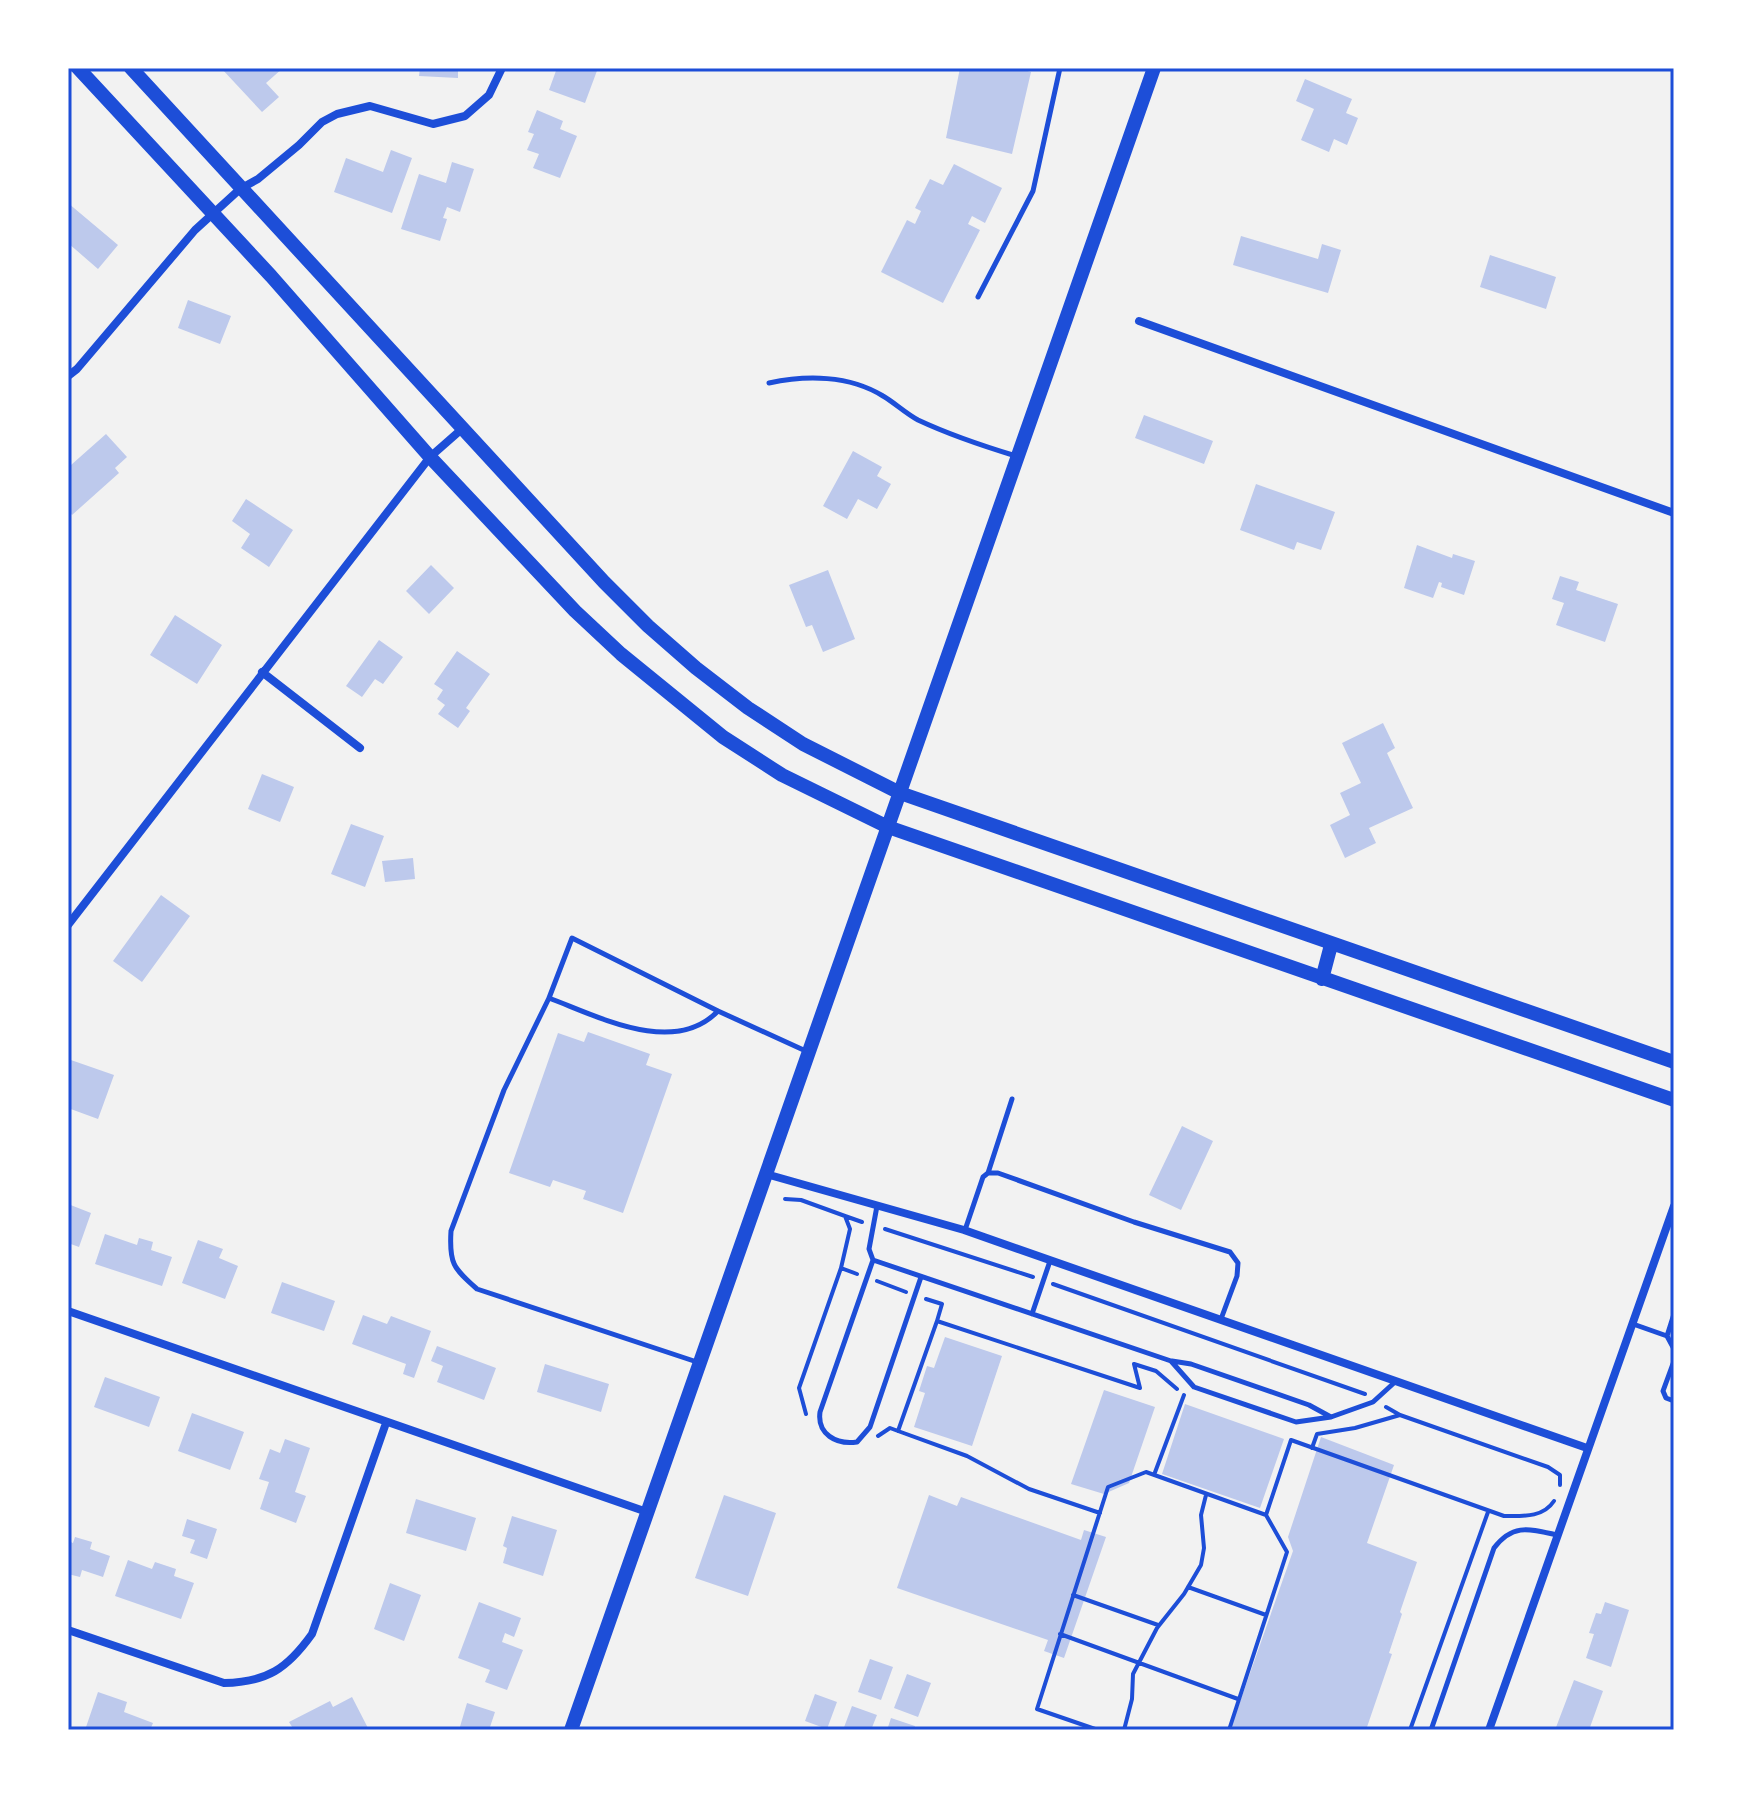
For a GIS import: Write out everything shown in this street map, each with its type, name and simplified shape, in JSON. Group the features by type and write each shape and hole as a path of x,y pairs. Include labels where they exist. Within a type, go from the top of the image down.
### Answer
{"main road":[{"path":"78,68 214,214 430,457 575,611 664,691 723,737 782,775 888,827 1674,1100"},
{"path":"131,68 604,582 696,668 748,708 803,744 900,793 1674,1062"},
{"path":"571,1730 900,793 1149,69"},
{"path":"1322,979 1331,945"}],"street":[{"path":"68,376 195,230 322,122 337,114 370,106 433,124 465,116 489,95 502,68"},
{"path":"1139,321 1674,513"},
{"path":"68,925 430,457 463,428"},
{"path":"262,672 360,748"},
{"path":"766,1174 964,1230 1587,1448"},
{"path":"1489,1730 1674,1206"},
{"path":"68,1311 647,1512"},
{"path":"68,1630 224,1683 247,1682 269,1675 296,1656 312,1634 386,1423"}],"lane":[{"path":"978,297 1033,191 1060,68"},
{"path":"769,383 795,378 837,379 880,394 916,419 977,445 1017,456"},
{"path":"701,1363 477,1289 457,1271 450,1256 451,1231 498,1104 549,998 572,938 718,1011 809,1052"},
{"path":"549,998 638,1030 665,1033 708,1022 718,1011"},
{"path":"964,1230 981,1182 988,1173 1012,1099"},
{"path":"988,1173 998,1173 1134,1222 1230,1252 1238,1263 1237,1276 1221,1321"},
{"path":"877,1206 869,1249 873,1260 818,1422 823,1431 838,1441 857,1442 870,1427 921,1277"},
{"path":"873,1260 1171,1361 1191,1364 1309,1405 1331,1417"},
{"path":"1032,1314 1050,1261"},
{"path":"1667,1336 1674,1314"},
{"path":"1632,1324 1667,1336 1674,1349"},
{"path":"1171,1361 1194,1387 1296,1422 1331,1417 1375,1400 1395,1381"},
{"path":"1674,1361 1663,1391 1666,1398 1674,1401"},
{"path":"1431,1730 1494,1548 1503,1535 1519,1529 1557,1535"}],"path":[{"path":"785,1199 801,1200 1360,1390 1400,1415 1548,1467 1560,1475 1561,1484 1549,1509 1529,1516 1504,1516 1291,1440 1266,1515"},
{"path":"841,1268 850,1229 845,1216"},
{"path":"898,1431 937,1321 1140,1388 1134,1364 1156,1371 1184,1394 1154,1475"},
{"path":"1312,1448 1317,1434 1355,1428 1400,1415"},
{"path":"890,1428 967,1456 1029,1489 1100,1513"},
{"path":"1098,1730 1037,1709 1108,1487 1146,1472 1266,1515 1287,1552 1229,1730"},
{"path":"1124,1730 1132,1699 1133,1674 1159,1625 1201,1565 1204,1548 1201,1515 1206,1493"},
{"path":"1410,1730 1488,1512"},
{"path":"1188,1587 1266,1615"},
{"path":"1073,1595 1159,1625"},
{"path":"1060,1634 1239,1699"}],"building":[{"path":"221,68 283,68 266,83 279,97 262,112"},
{"path":"420,68 458,68 458,78 419,76"},
{"path":"557,68 598,68 585,103 549,90"},
{"path":"960,68 1017,68 1031,72 1012,154 946,138"},
{"path":"1305,79 1352,99 1346,113 1358,118 1347,145 1334,139 1329,152 1301,140 1314,109 1296,101"},
{"path":"537,110 563,121 560,129 577,136 560,178 533,168 539,154 527,150 534,134 528,132"},
{"path":"391,150 412,158 392,213 334,192 346,158 383,172"},
{"path":"452,162 474,169 460,212 447,207 443,218 447,219 440,241 401,229 419,174 446,183"},
{"path":"954,164 1002,188 985,223 972,216 968,224 980,230 943,303 881,272 907,220 915,224 921,211 915,208 930,179 943,185"},
{"path":"68,203 118,245 98,269 68,243"},
{"path":"1241,236 1318,259 1322,244 1341,250 1328,293 1233,265"},
{"path":"1490,255 1556,277 1546,309 1480,287"},
{"path":"188,300 231,316 220,344 178,328"},
{"path":"1144,415 1213,441 1204,464 1135,438"},
{"path":"106,434 127,457 115,468 119,473 72,515 68,510 68,462 71,465"},
{"path":"853,451 882,467 877,476 891,484 877,509 858,499 847,519 823,506"},
{"path":"1256,484 1335,512 1321,550 1297,542 1294,550 1240,530"},
{"path":"246,499 293,530 269,567 241,548 250,534 232,521"},
{"path":"1417,545 1452,558 1453,554 1475,561 1464,595 1441,587 1442,583 1439,582 1433,598 1404,588"},
{"path":"431,565 454,588 429,614 406,591"},
{"path":"828,570 855,639 823,652 812,625 806,627 789,585"},
{"path":"1560,576 1579,582 1576,590 1618,604 1605,642 1556,625 1564,603 1552,599"},
{"path":"175,615 222,645 197,684 150,655"},
{"path":"379,640 403,657 383,684 375,679 362,697 346,686"},
{"path":"457,651 490,674 466,708 470,711 458,728 438,714 445,705 437,699 443,690 434,684"},
{"path":"1383,723 1395,748 1387,753 1413,808 1369,828 1376,843 1345,858 1330,825 1350,815 1340,793 1361,783 1342,743"},
{"path":"262,774 294,787 280,822 248,809"},
{"path":"351,824 384,836 365,887 331,874"},
{"path":"413,858 415,879 385,882 382,861"},
{"path":"161,895 190,916 142,982 113,961"},
{"path":"588,1032 650,1054 646,1065 672,1074 623,1213 583,1199 586,1191 553,1180 550,1187 509,1173 558,1033 584,1042"},
{"path":"68,1059 114,1075 98,1119 68,1108"},
{"path":"1182,1126 1213,1141 1181,1210 1149,1195"},
{"path":"68,1204 91,1213 79,1247 68,1243"},
{"path":"105,1234 137,1245 139,1238 153,1242 151,1250 172,1257 162,1286 95,1264"},
{"path":"198,1240 223,1249 219,1258 238,1266 225,1299 182,1283"},
{"path":"282,1282 335,1301 324,1331 271,1313"},
{"path":"363,1315 387,1324 391,1316 431,1331 414,1378 403,1374 406,1364 352,1344"},
{"path":"945,1337 1002,1356 972,1446 914,1427 925,1393 919,1391 927,1366 934,1368"},
{"path":"437,1346 496,1368 484,1400 437,1382 443,1366 431,1361"},
{"path":"545,1364 609,1384 601,1412 537,1392"},
{"path":"105,1377 160,1397 149,1427 94,1407"},
{"path":"1104,1390 1155,1407 1129,1483 1104,1494 1071,1484"},
{"path":"1185,1404 1284,1439 1260,1508 1162,1474"},
{"path":"192,1413 244,1432 230,1470 178,1451"},
{"path":"1321,1437 1394,1465 1367,1543 1417,1562 1400,1612 1402,1614 1389,1653 1392,1654 1366,1730 1230,1730 1293,1551 1288,1537"},
{"path":"285,1439 310,1448 295,1492 306,1496 296,1523 260,1509 269,1482 259,1479 270,1449 280,1453"},
{"path":"724,1495 776,1513 748,1596 695,1578"},
{"path":"929,1495 957,1506 961,1497 1081,1540 1084,1530 1106,1537 1064,1658 1044,1651 1048,1640 897,1588"},
{"path":"416,1499 476,1518 466,1551 406,1533"},
{"path":"512,1516 557,1530 543,1576 503,1563 507,1548 503,1546"},
{"path":"187,1519 217,1529 207,1559 190,1553 195,1540 182,1536"},
{"path":"75,1537 92,1542 90,1549 110,1556 103,1577 82,1570 80,1577 68,1574 68,1541 73,1543"},
{"path":"128,1560 152,1569 155,1562 176,1569 174,1576 194,1583 181,1619 115,1596"},
{"path":"390,1583 421,1595 404,1641 374,1629"},
{"path":"479,1602 521,1618 514,1637 505,1633 502,1642 523,1650 507,1690 485,1682 490,1670 458,1658"},
{"path":"1605,1602 1629,1610 1611,1667 1586,1658 1594,1634 1589,1633 1596,1613 1601,1614"},
{"path":"870,1659 893,1667 881,1700 858,1692"},
{"path":"907,1674 931,1683 918,1717 894,1708"},
{"path":"1574,1680 1603,1691 1589,1730 1555,1730"},
{"path":"98,1692 127,1702 124,1712 153,1723 150,1730 85,1730"},
{"path":"815,1694 837,1702 827,1729 805,1721"},
{"path":"352,1697 369,1730 294,1730 289,1722 330,1701 333,1707"},
{"path":"467,1703 495,1712 489,1730 459,1730"},
{"path":"852,1706 877,1715 871,1730 843,1730"},
{"path":"891,1718 915,1726 914,1730 887,1730"}]}
